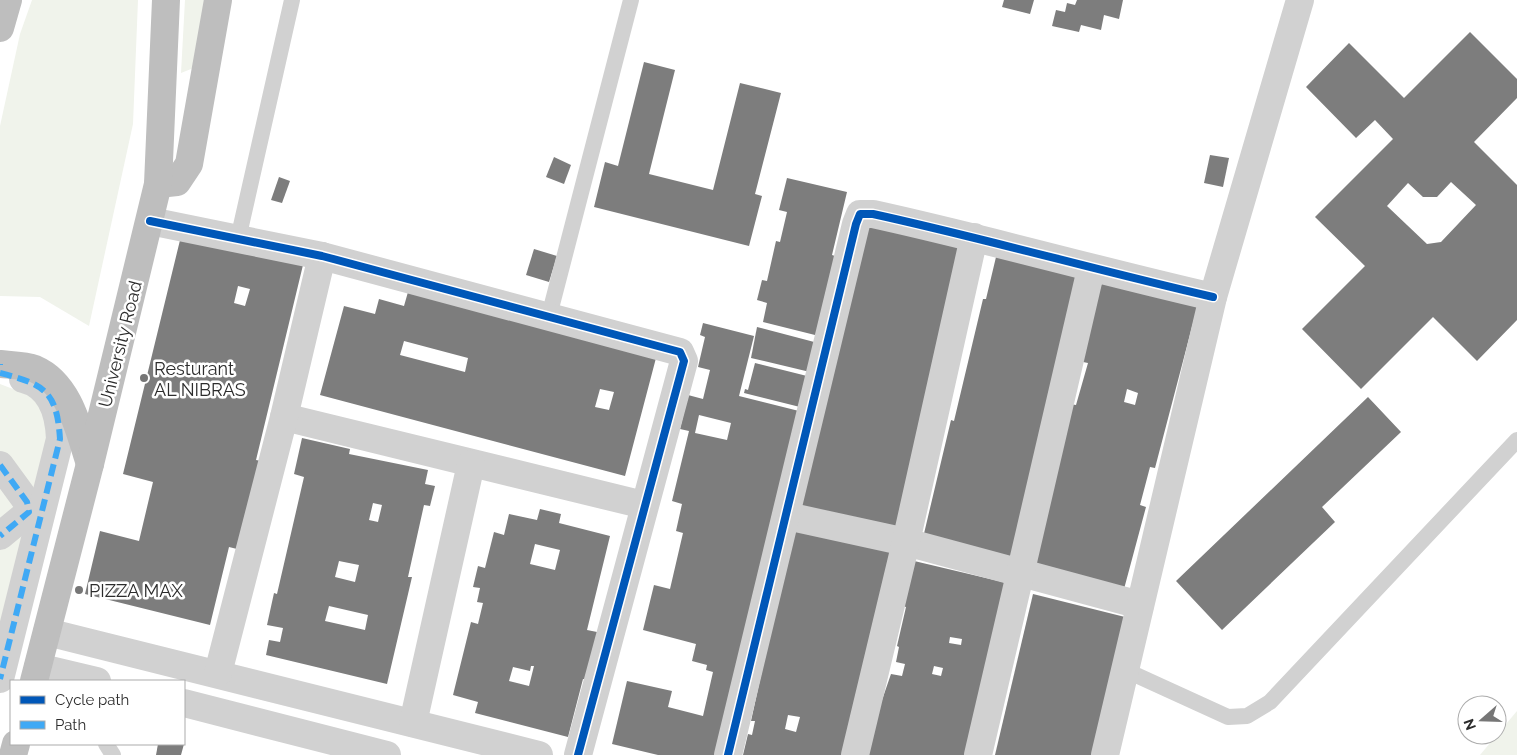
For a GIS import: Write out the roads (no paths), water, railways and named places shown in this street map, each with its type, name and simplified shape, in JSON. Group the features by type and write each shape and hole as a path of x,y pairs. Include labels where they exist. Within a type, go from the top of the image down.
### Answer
{"highway":[{"path":"0,28 8,0"},
{"name":"University Road","path":"36,674 90,464 158,184 166,0"},
{"path":"158,184 177,182 189,164 218,0"},
{"path":"0,364 35,369 60,388 75,420 90,464"}],"street":[{"path":"1105,755 1213,297 1300,0"},
{"path":"728,755 856,224 860,214 873,214 974,236 1091,269 1213,297"},
{"path":"150,222 322,256 676,350 683,357 684,361 578,755"},
{"path":"855,755 906,542 974,236"},
{"path":"218,673 284,417 322,256"},
{"path":"978,755 1022,573 1091,269"},
{"path":"0,373 30,380 42,387 59,420 60,439 35,515 0,679"},
{"path":"284,417 471,464 644,504"},
{"path":"413,723 471,464"},
{"path":"0,465 35,515"},
{"path":"0,536 35,515"},
{"path":"787,516 906,542 1140,605"},
{"path":"47,632 218,673 539,755"},
{"path":"36,674 88,680"},
{"path":"185,703 387,755"}],"lane":[{"path":"238,239 292,0"},
{"path":"549,316 631,0"},
{"path":"1125,670 1228,717 1247,716 1270,702 1516,443"}],"place":[{"name":"Resturant AL NIBRAS","path":"144,378"},
{"name":"PIZZA MAX","path":"79,590"}]}
